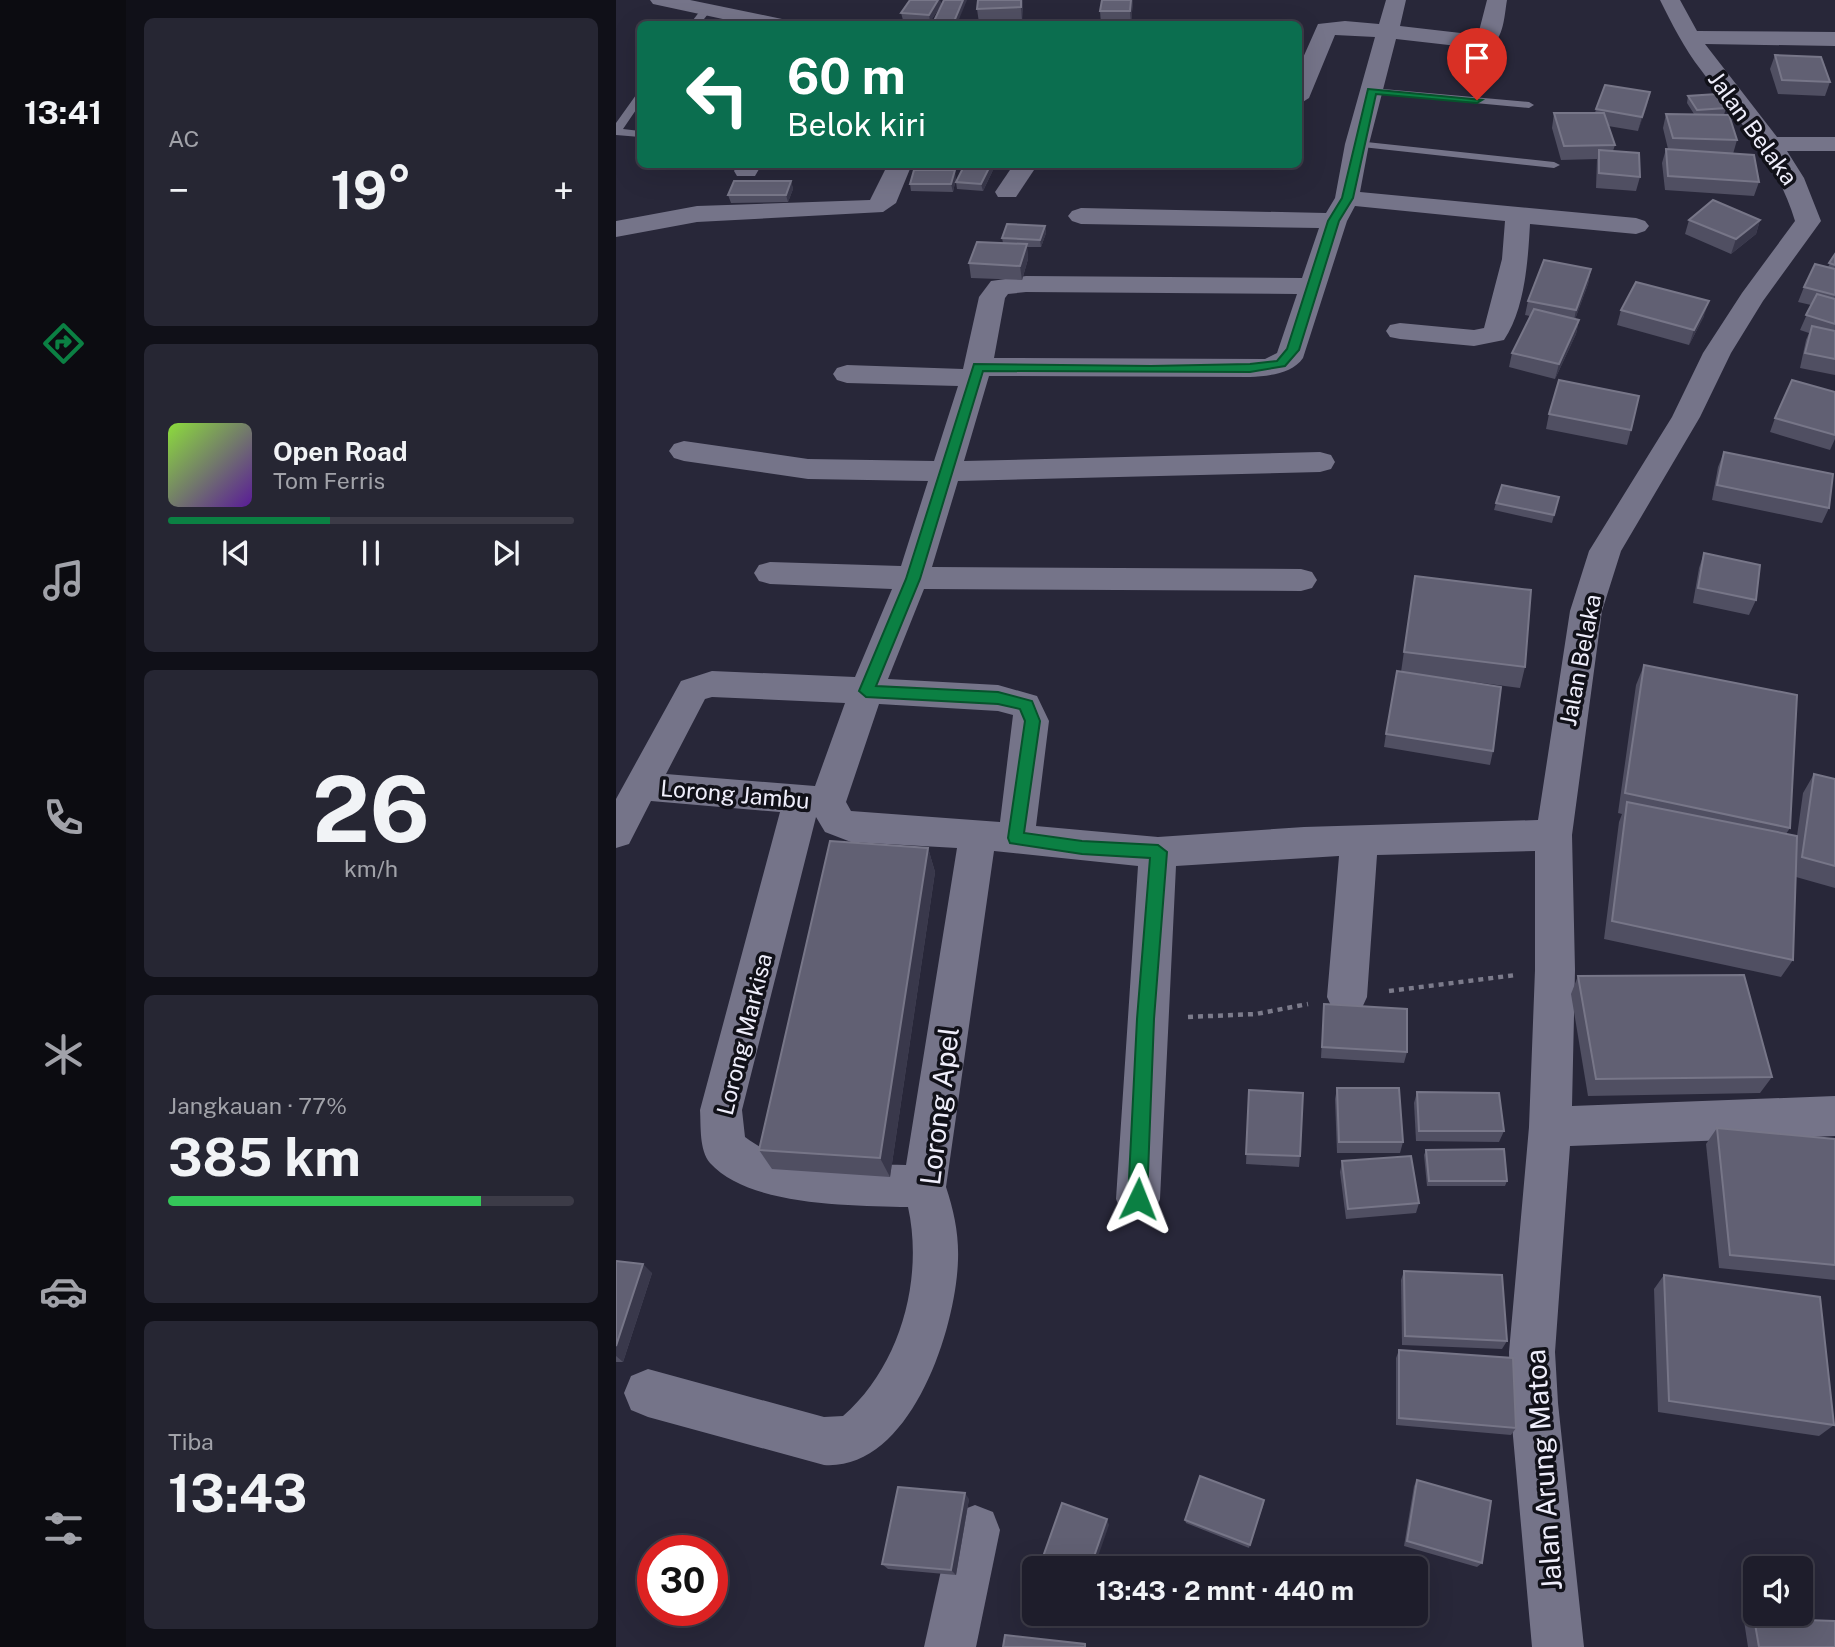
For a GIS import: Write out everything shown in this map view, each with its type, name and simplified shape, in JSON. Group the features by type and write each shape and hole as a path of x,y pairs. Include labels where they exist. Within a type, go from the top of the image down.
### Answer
{"street":[{"path":"660,0 701,17 743,21"},
{"path":"847,374 1270,367 1289,358 1340,209 1396,0"},
{"path":"1302,88 1326,29 1484,42 1489,36 1497,0"},
{"name":"Jalan Belaka","path":"1539,1294 1550,1127 1555,970 1554,835 1586,611 1605,551 1686,417 1717,353 1751,299 1821,223 1770,144 1690,37 1670,0"},
{"path":"1690,37 1835,39"},
{"path":"1770,144 1835,144"},
{"path":"616,229 697,214 874,207 884,203 898,168"},
{"path":"1007,192 1023,168"},
{"path":"1081,216 1340,209 1518,215 1636,226"},
{"path":"1399,331 1474,338 1494,334 1499,325 1515,259 1518,215"},
{"path":"1313,286 1026,284 1000,287 992,297 977,373 913,579 866,691 815,801 841,824 851,827 997,836 1082,847 1158,852 1359,841 1554,835"},
{"path":"684,451 808,469 948,471 1320,461"},
{"path":"770,573 913,579 1301,580"},
{"path":"616,832 697,687 740,684 866,691"},
{"name":"Lorong Apel","path":"648,1393 824,1441 841,1442 858,1436 875,1422 896,1388 923,1327 935,1272 936,1239 932,1210 924,1188 997,836 1032,721 1026,705 998,698 866,691"},
{"name":"Lorong Jambu","path":"642,786 815,801"},
{"name":"Lorong Markisa","path":"815,801 751,1004 721,1110 724,1147 743,1164 764,1172 810,1180 924,1188"},
{"path":"1348,997 1359,841"},
{"path":"1138,1199 1146,1019 1158,852"},
{"path":"1550,1127 1835,1116"},
{"name":"Jalan Arung Matoa","path":"1539,1294 1532,1352 1534,1404 1558,1647"},
{"path":"950,1647 975,1530"}],"lane":[{"path":"1371,91 1530,105"},
{"path":"637,101 616,132 637,134"},
{"path":"1357,144 1554,165"}],"building":[{"path":"910,0 938,0 929,15 901,13"},
{"path":"944,0 963,0 954,21 934,21"},
{"path":"978,0 1021,0 1021,7 977,9"},
{"path":"1102,0 1131,0 1130,11 1100,11"},
{"path":"1775,55 1821,57 1830,82 1782,80"},
{"path":"1605,85 1650,92 1642,117 1596,109"},
{"path":"1717,94 1726,108 1697,110 1688,96"},
{"path":"1554,113 1604,113 1615,145 1564,146"},
{"path":"1666,114 1729,115 1737,140 1673,138"},
{"path":"1666,149 1754,155 1759,182 1668,176"},
{"path":"1599,150 1639,153 1640,177 1599,173"},
{"path":"963,168 989,168 981,184 956,182"},
{"path":"914,170 955,170 951,184 910,184"},
{"path":"734,181 791,181 786,195 728,195"},
{"path":"1713,200 1760,220 1736,239 1689,220"},
{"path":"1007,224 1045,226 1040,240 1002,238"},
{"path":"977,242 1027,244 1020,266 969,263"},
{"path":"1835,254 1835,265 1829,263"},
{"path":"1544,260 1591,269 1576,310 1528,301"},
{"path":"1815,264 1835,269 1835,295 1804,287"},
{"path":"1636,282 1709,301 1694,330 1621,310"},
{"path":"1817,294 1835,299 1835,324 1806,315"},
{"path":"1534,309 1579,320 1559,364 1512,353"},
{"path":"1812,326 1835,331 1835,359 1805,353"},
{"path":"1559,380 1639,396 1631,430 1549,414"},
{"path":"1792,380 1835,392 1835,435 1775,418"},
{"path":"1724,452 1833,474 1829,508 1717,485"},
{"path":"1502,485 1559,497 1554,515 1496,503"},
{"path":"1704,553 1760,565 1756,600 1698,588"},
{"path":"1415,576 1531,590 1525,667 1404,652"},
{"path":"1644,665 1797,695 1790,828 1625,793"},
{"path":"1397,671 1501,687 1493,751 1386,734"},
{"path":"1814,774 1835,779 1835,866 1802,857"},
{"path":"1627,802 1797,836 1793,960 1612,921"},
{"path":"830,841 928,848 880,1158 759,1150"},
{"path":"1744,975 1772,1077 1596,1079 1578,976"},
{"path":"1324,1004 1407,1009 1407,1052 1322,1047"},
{"path":"1337,1088 1399,1088 1403,1142 1339,1142"},
{"path":"1249,1090 1303,1093 1300,1156 1246,1154"},
{"path":"1417,1092 1499,1093 1504,1131 1419,1131"},
{"path":"1717,1128 1835,1139 1835,1265 1730,1255"},
{"path":"1504,1149 1507,1181 1429,1181 1426,1150"},
{"path":"1411,1156 1419,1203 1348,1209 1342,1161"},
{"path":"616,1261 643,1264 616,1346"},
{"path":"1404,1271 1502,1275 1507,1341 1405,1336"},
{"path":"1664,1275 1820,1297 1834,1425 1669,1401"},
{"path":"1399,1350 1513,1358 1516,1428 1399,1418"},
{"path":"1200,1476 1264,1500 1250,1545 1185,1520"},
{"path":"1417,1480 1491,1501 1482,1563 1407,1541"},
{"path":"898,1487 965,1493 951,1570 882,1564"},
{"path":"1062,1503 1107,1519 1094,1556 1043,1556"},
{"path":"1813,1620 1835,1621 1835,1647 1759,1647 1755,1626 1813,1626"},
{"path":"1005,1635 1085,1644 1085,1647 1003,1647"}],"route":[{"path":"1138,1199 1146,1019 1158,852 1082,847 1016,838 1032,721 1032,712 1026,705 998,698 866,691 913,579 978,367 1151,369 1250,368 1281,364 1289,358 1293,350 1334,221 1347,198 1371,91 1477,100"}]}
